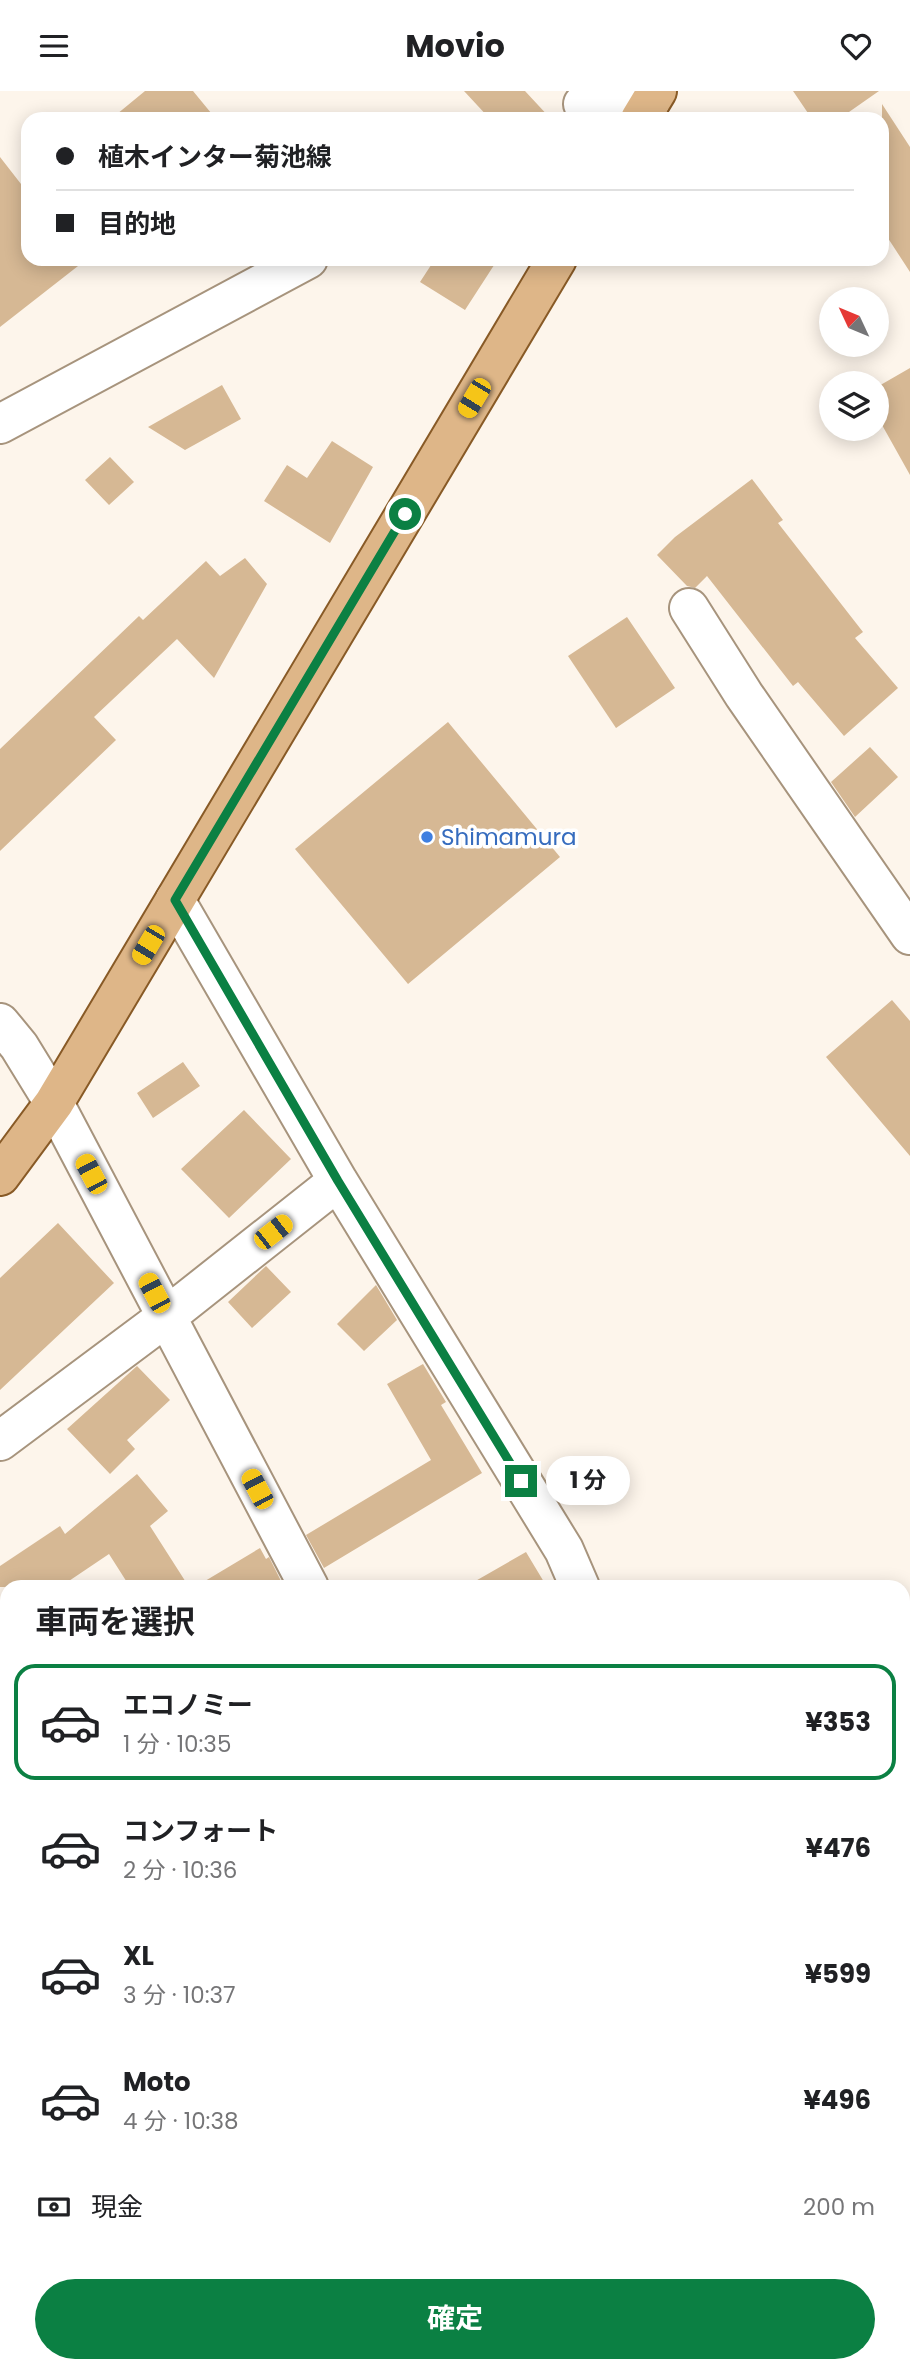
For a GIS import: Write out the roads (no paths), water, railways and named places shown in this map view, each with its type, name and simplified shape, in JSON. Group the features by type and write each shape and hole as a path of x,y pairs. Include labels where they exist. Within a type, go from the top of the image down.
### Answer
{"main road":[{"path":"0,1176 54,1103 553,266"}],"street":[{"path":"580,105 649,104"},
{"path":"0,424 295,266"},
{"path":"689,608 744,695 910,935"},
{"path":"175,900 338,1181 564,1550 577,1580"},
{"path":"0,1023 19,1046 54,1103 305,1580"},
{"path":"0,1441 166,1317 338,1181"}],"place":[{"name":"Shimamura","path":"427,837"}]}
